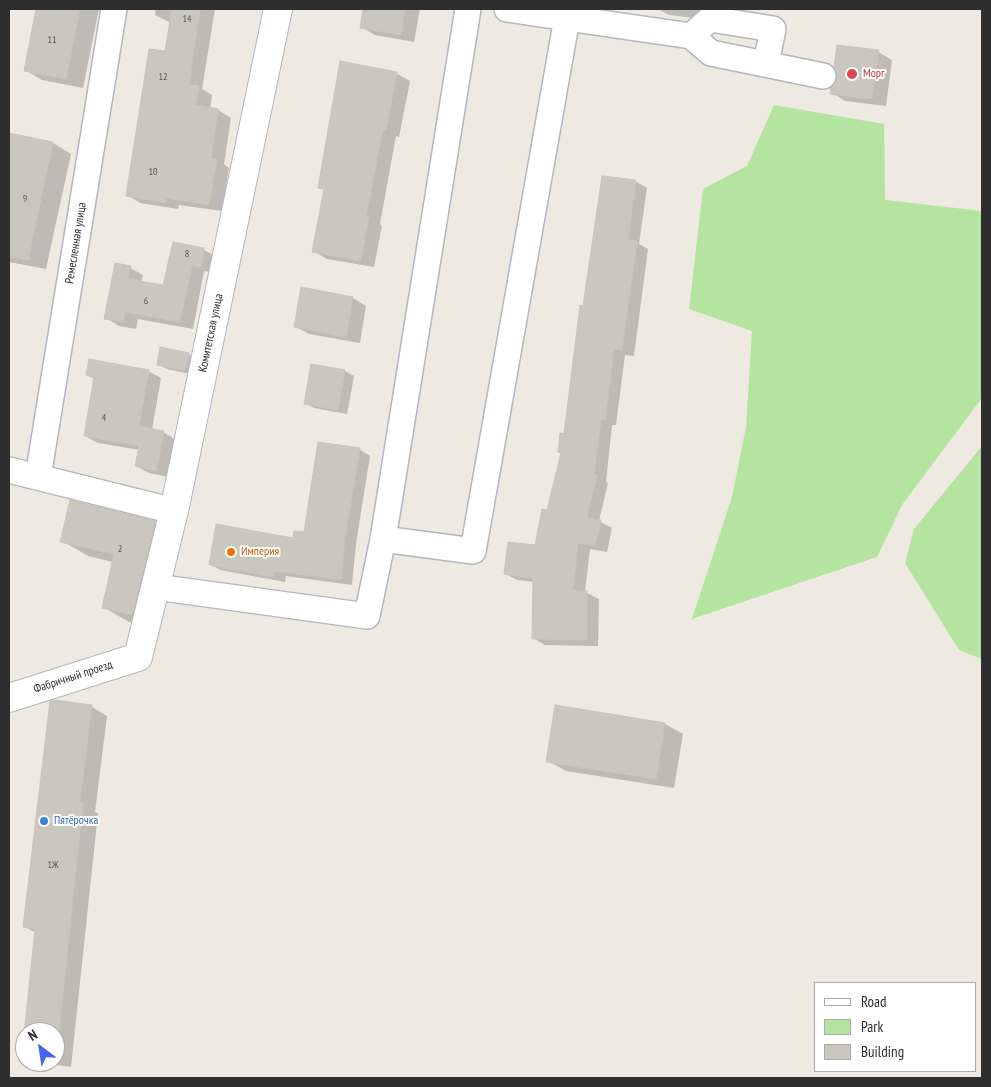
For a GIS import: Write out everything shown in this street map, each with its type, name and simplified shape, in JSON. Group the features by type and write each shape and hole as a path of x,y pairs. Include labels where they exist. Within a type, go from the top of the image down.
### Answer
{"street":[{"name":"Ремесленная улица","path":"38,477 114,9"},
{"name":"Комитетская улица","path":"138,657 174,511 278,9"},
{"path":"156,587 367,616 383,539 468,9"},
{"path":"507,9 691,36 711,53 823,76"},
{"path":"383,539 472,551 567,18"},
{"path":"691,36 710,19 773,29 766,64"},
{"path":"9,470 174,511"},
{"name":"Фабричный проезд","path":"9,698 138,657"}],"green space":[{"path":"774,105 884,124 885,200 982,211 982,398 902,505 877,557 692,619 732,497 746,427 752,331 689,309 703,189 747,166"},
{"path":"982,446 982,659 959,650 905,563 914,529"}],"building":[{"path":"36,9 80,9 66,79 24,71"},
{"path":"172,9 200,9 189,85 199,86 196,105 218,109 211,158 217,159 209,205 166,198 165,203 126,196 149,49 165,51"},
{"path":"363,9 405,9 401,35 360,28"},
{"path":"837,45 879,50 872,99 830,94 831,87 837,78 834,67"},
{"path":"340,61 397,72 386,130 383,129 366,216 369,216 361,261 312,252 324,189 318,188"},
{"path":"9,133 53,142 28,260 9,256"},
{"path":"602,176 636,180 628,240 637,241 622,350 614,349 605,420 601,419 594,475 597,475 587,518 601,520 595,546 578,543 573,591 587,591 587,640 532,639 533,578 504,574 508,542 535,545 542,509 547,510 561,453 558,452 560,433 564,434 580,305 583,306"},
{"path":"173,242 204,248 201,267 192,265 180,322 125,312 123,322 104,319 115,263 131,266 128,279 163,285"},
{"path":"301,287 353,297 346,337 294,327"},
{"path":"160,347 189,353 185,370 157,365"},
{"path":"89,359 149,370 139,426 164,431 156,471 135,466 139,446 84,436 94,377 86,375"},
{"path":"311,364 345,370 338,410 304,404"},
{"path":"318,442 360,448 345,537 341,580 275,571 274,577 209,565 216,524 293,538 294,531 304,532"},
{"path":"70,500 155,521 132,615 102,608 114,554 60,542"},
{"path":"50,701 92,705 80,803 83,803 60,1022 25,1022 35,929 23,927"},
{"path":"555,705 665,723 656,779 546,762"}],"place":[{"name":"Морг","path":"852,74"},
{"name":"Империя","path":"231,552"},
{"name":"Пятёрочка","path":"44,821"}]}
